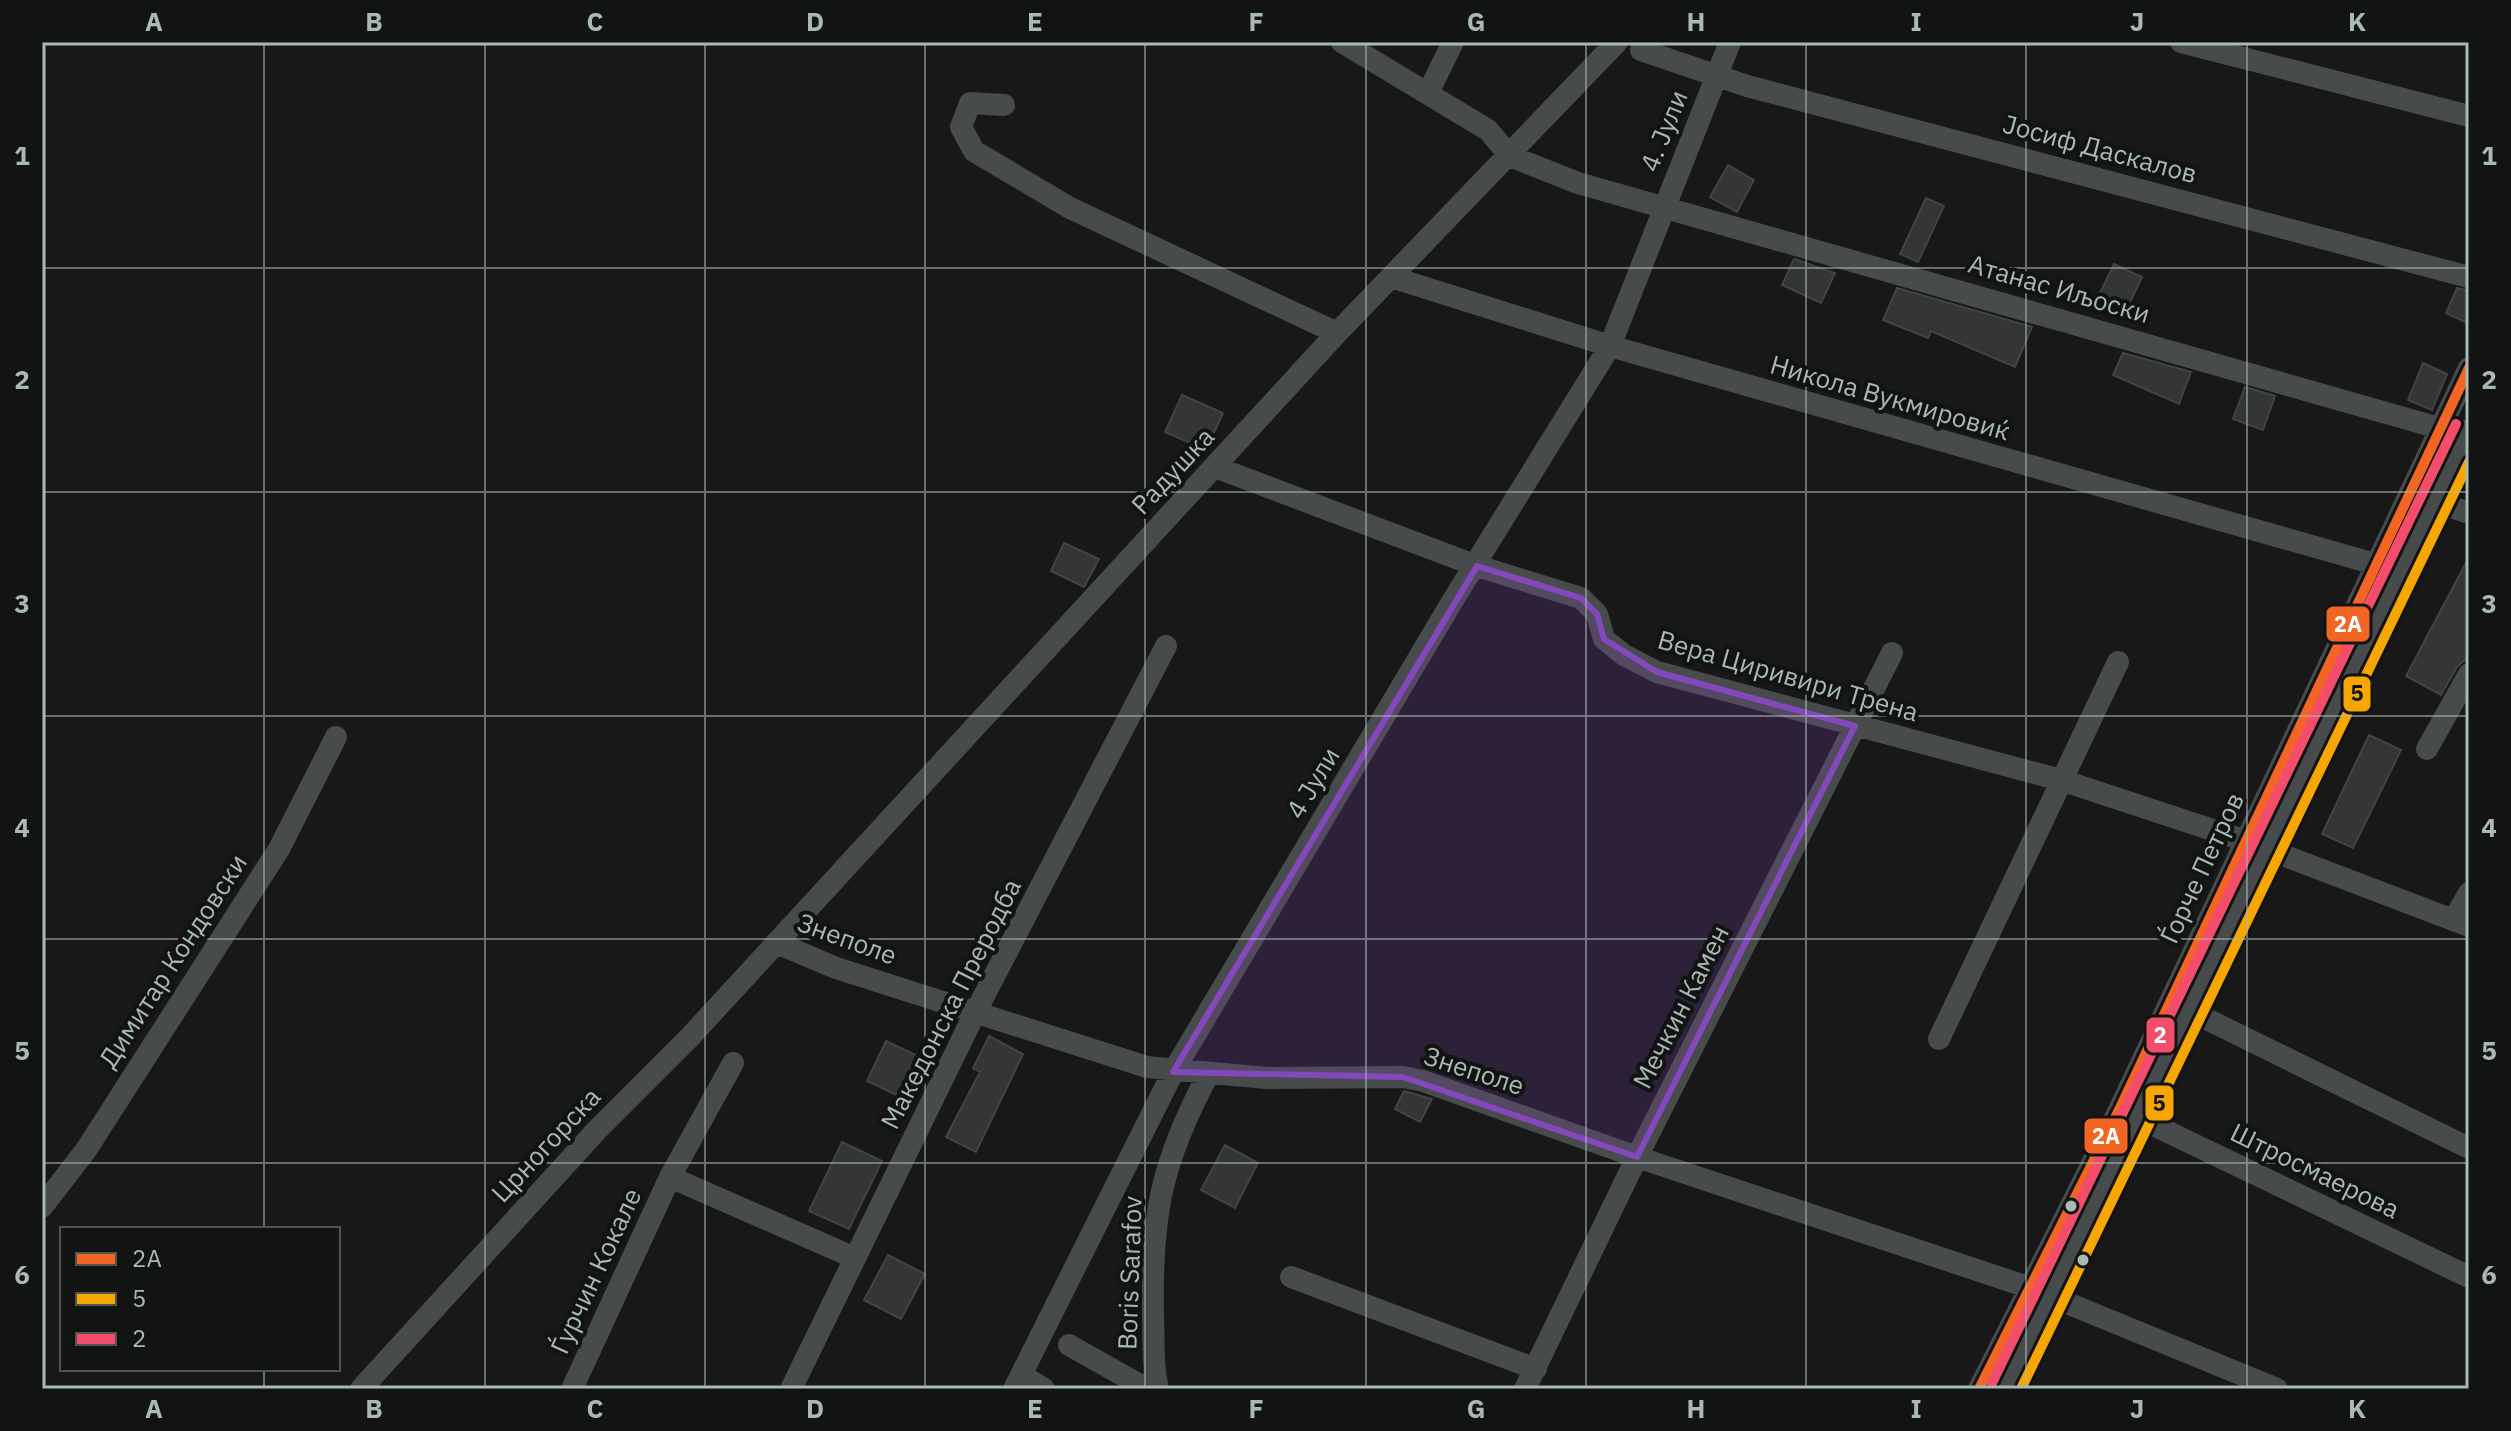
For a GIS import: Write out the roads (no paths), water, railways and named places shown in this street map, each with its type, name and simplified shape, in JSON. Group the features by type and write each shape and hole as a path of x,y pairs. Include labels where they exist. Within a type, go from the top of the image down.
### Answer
{"street":[{"path":"1342,42 1429,91 1488,130 1510,156 1578,183 1662,209"},
{"path":"1429,91 1453,42"},
{"name":"Радушка","path":"777,943 1337,333 1617,42"},
{"path":"1718,75 1730,42"},
{"path":"2181,42 2469,116"},
{"name":"Јосиф Даскалов","path":"1641,50 1747,86 2469,277"},
{"name":"4. Јули","path":"1662,209 1718,75"},
{"path":"1004,105 970,103 961,127 974,151 1070,208 1337,333"},
{"name":"4 Јули","path":"1017,1382 1173,1072 1610,346 1662,209"},
{"name":"Aтанас Иљоски","path":"1662,209 1784,239 2439,428"},
{"name":"Никола Вукмировиќ","path":"1391,277 1610,346 2375,564"},
{"name":"Ѓорче Петров","path":"2005,1389 2188,1010 2375,564 2469,368"},
{"name":"Ѓорче Петров","path":"1979,1389 2028,1287 2469,430"},
{"name":"Вера Циривири Трена","path":"1215,467 1477,566 1581,598 1597,614 1604,639 1624,655 1657,672 2061,780 2256,845 2461,922"},
{"path":"2434,501 2469,513"},
{"name":"Македонска Преродба","path":"791,1389 975,1013 1166,646"},
{"name":"Мечкин Камен","path":"1525,1389 1637,1157 1892,653"},
{"path":"1939,1039 2118,662"},
{"path":"2427,749 2469,674"},
{"name":"Димитар Кондовски","path":"42,1207 86,1150 279,849 336,737"},
{"path":"2461,922 2469,893"},
{"name":"Знеполе","path":"777,943 836,968 1173,1072 1267,1078 1413,1079 2028,1287 2277,1389"},
{"name":"Црногорска","path":"361,1389 597,1130 777,943"},
{"path":"2188,1010 2469,1148"},
{"name":"Ѓурчин Кокале","path":"572,1389 670,1177 733,1063"},
{"name":"Boris Sarafov","path":"1156,1383 1153,1293 1158,1196 1179,1129 1209,1073"},
{"name":"Штросмаерова","path":"2137,1117 2469,1277"},
{"name":"Ѓурчин Кокале","path":"670,1177 855,1258"},
{"path":"1291,1277 1536,1369"},
{"path":"1069,1345 1147,1389 1156,1383"},
{"path":"1017,1382 1044,1389"}]}
